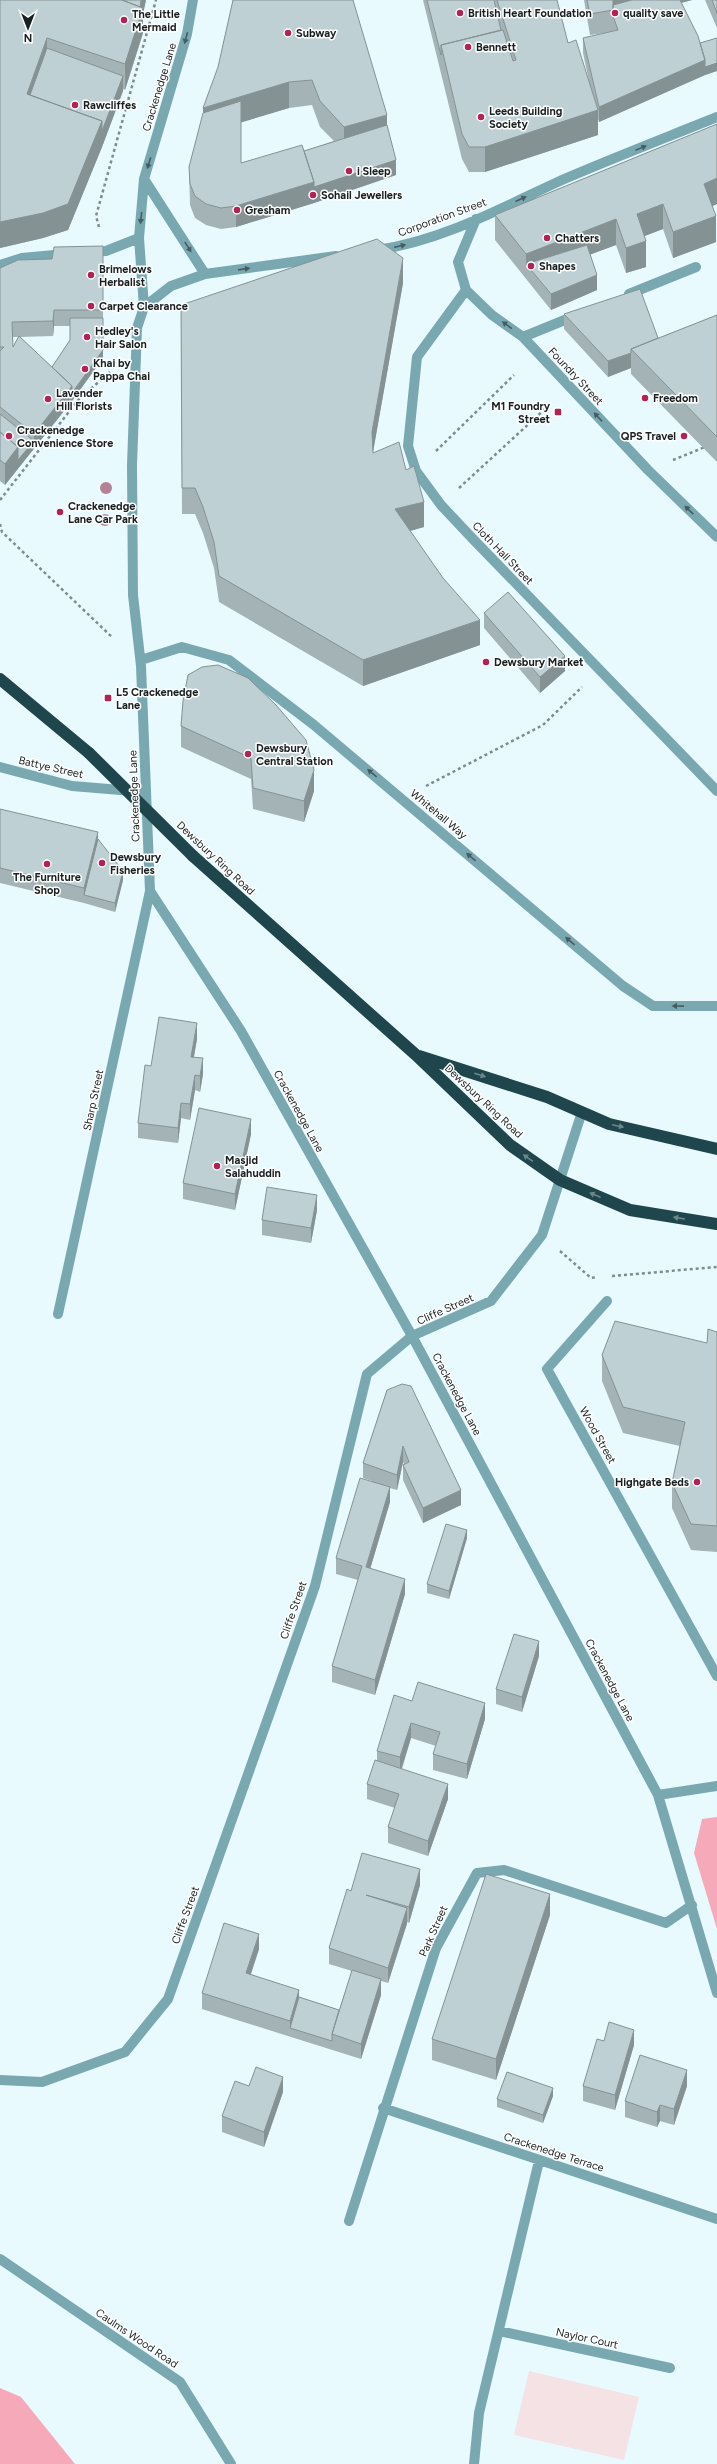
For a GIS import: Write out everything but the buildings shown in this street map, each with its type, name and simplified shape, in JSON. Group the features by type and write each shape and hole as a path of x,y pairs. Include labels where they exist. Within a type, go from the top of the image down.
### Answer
{"highway":[{"name":"Dewsbury Ring Road","path":"0,679 88,753 192,856 416,1055 510,1145 560,1180 630,1210 717,1224"},
{"name":"Dewsbury Ring Road","path":"416,1055 548,1096 609,1124 717,1149"}],"street":[{"name":"Crackenedge Lane","path":"193,0 187,34 144,179 138,238 144,307 137,328 136,350 132,465 133,595 141,663 150,891 241,1031 412,1336 658,1795 717,1993"},
{"name":"Corporation Street","path":"366,251 418,242 476,219 564,179 717,117"},
{"path":"144,179 205,274"},
{"path":"466,290 458,262 476,219"},
{"path":"0,265 22,258 106,251 138,238"},
{"path":"144,307 171,286 205,274 350,254"},
{"path":"0,270 22,258"},
{"path":"617,299 696,267"},
{"name":"Foundry Street","path":"466,290 492,315 523,337 648,470 717,537"},
{"name":"Cloth Hall Street","path":"466,290 416,357 408,446 416,471 441,505 717,791"},
{"path":"523,337 588,311"},
{"name":"Whitehall Way","path":"141,663 182,647 229,660 314,725 623,986 653,1006 717,1006"},
{"name":"Battye Street","path":"0,767 72,786 145,792"},
{"name":"Sharp Street","path":"58,1314 150,891"},
{"name":"Cliffe Street","path":"0,2080 42,2082 125,2052 168,1999 315,1586 367,1374 412,1336 491,1301 542,1235 582,1112"},
{"name":"Wood Street","path":"607,1301 548,1369 717,1676"},
{"path":"658,1795 717,1786"},
{"name":"Park Street","path":"349,2221 383,2108 436,1948 477,1873 504,1870 666,1923 692,1905"},
{"name":"Crackenedge Terrace","path":"383,2108 717,2219"},
{"path":"474,2464 479,2412 539,2160"},
{"name":"Caulms Wood Road","path":"0,2260 180,2382 231,2464"},
{"name":"Naylor Court","path":"499,2331 670,2368"}],"path":[{"path":"0,500 79,400 136,350"},
{"path":"416,471 514,375"},
{"path":"441,505 545,409"},
{"path":"702,449 710,446"},
{"path":"0,524 2,532 141,663"},
{"path":"423,788 543,725 600,670"},
{"path":"542,1235 590,1278 598,1277"},
{"path":"606,1277 717,1267"}],"shaded area":[{"path":"717,1817 717,1929 694,1853 702,1819"},
{"path":"529,2371 639,2397 624,2460 514,2435"},
{"path":"0,2388 21,2397 75,2464 0,2464"}],"place":[{"name":"British Heart Foundation","path":"460,13"},
{"name":"quality save","path":"615,13"},
{"name":"The Little Mermaid","path":"124,20"},
{"name":"Subway","path":"288,33"},
{"name":"Bennett","path":"468,47"},
{"name":"Rawcliffes","path":"75,105"},
{"name":"Leeds Building Society","path":"481,117"},
{"name":"i Sleep","path":"349,171"},
{"name":"Sohail Jewellers","path":"313,195"},
{"name":"Gresham","path":"237,210"},
{"name":"Chatters","path":"547,238"},
{"name":"Shapes","path":"531,266"},
{"name":"Brimelows Herbalist","path":"91,275"},
{"name":"Carpet Clearance","path":"91,306"},
{"name":"Hedley's Hair Salon","path":"87,337"},
{"name":"Khai by Pappa Chai","path":"85,369"},
{"name":"Freedom","path":"645,398"},
{"name":"Lavender Hill Florists","path":"48,399"},
{"name":"M1 Foundry Street","path":"558,412"},
{"name":"Crackenedge Convenience Store","path":"9,436"},
{"name":"QPS Travel","path":"684,436"},
{"name":"Crackenedge Lane Car Park","path":"60,512"},
{"name":"Dewsbury Market","path":"486,662"},
{"name":"L5 Crackenedge Lane","path":"108,698"},
{"name":"Dewsbury Central Station","path":"248,754"},
{"name":"Dewsbury Fisheries","path":"102,863"},
{"name":"The Furniture Shop","path":"47,864"},
{"name":"Masjid Salahuddin","path":"217,1166"},
{"name":"Highgate Beds","path":"697,1482"}]}
